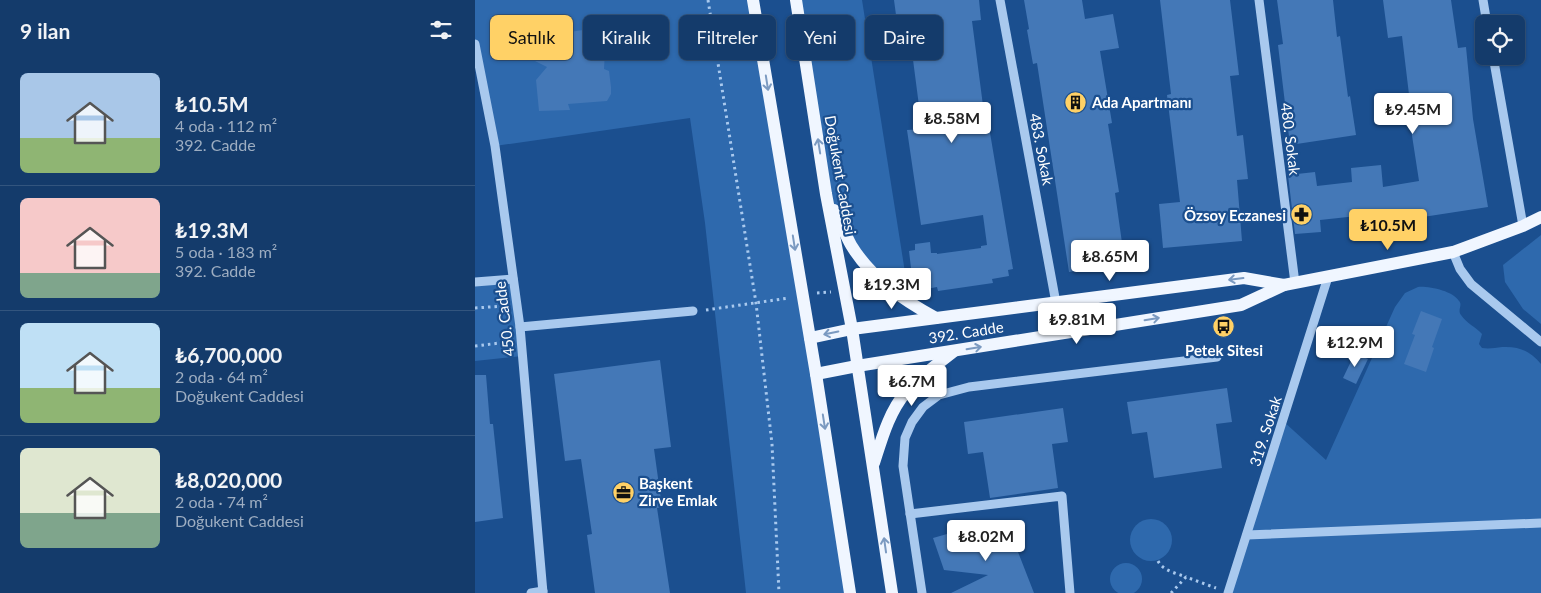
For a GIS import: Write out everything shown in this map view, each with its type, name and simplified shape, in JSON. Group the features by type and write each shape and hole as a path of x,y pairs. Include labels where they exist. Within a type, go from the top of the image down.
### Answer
{"main road":[{"path":"753,0 816,374 850,593"},
{"name":"Doğukent Caddesi","path":"796,0 857,366 892,593"},
{"path":"827,194 852,246 865,263 895,294 936,318"},
{"name":"392. Cadde","path":"816,374 1241,305 1289,284 1453,252 1523,226 1541,217"},
{"name":"392. Cadde","path":"810,338 851,329 1244,278 1289,284"},
{"path":"873,466 894,409 907,392 954,351"}],"street":[{"name":"483. Sokak","path":"1000,0 1056,303"},
{"name":"480. Sokak","path":"1259,0 1289,284"},
{"path":"1483,0 1486,15"},
{"name":"450. Cadde","path":"475,44 495,146 520,326 543,592"},
{"path":"1495,65 1523,226"},
{"path":"1453,252 1460,269 1471,284 1541,342"},
{"name":"319. Sokak","path":"1228,593 1328,277"},
{"path":"475,282 513,280"},
{"path":"520,326 693,311"},
{"path":"922,593 903,466 905,438 912,422 923,407 939,395 969,387 1217,357"},
{"path":"910,514 1062,496 1070,593"},
{"path":"1247,535 1541,523"},
{"path":"531,593 543,592"}],"path":[{"path":"708,0 756,303 772,444 779,593"},
{"path":"475,308 517,305"},
{"path":"475,346 521,341"},
{"path":"1158,561 1160,566 1165,569 1228,593"},
{"path":"1171,593 1186,577"}],"shaded area":[{"path":"475,0 753,0 755,15 679,15 679,60 763,60 849,593 746,593 705,223 690,118 495,146 475,44"},
{"path":"796,0 862,0 865,19 865,60 871,60 910,304 877,277 826,194 805,60 855,60 855,15 798,15"},
{"path":"1541,235 1541,324 1523,309 1505,282 1503,265"},
{"path":"513,279 523,356 475,361 475,282"},
{"path":"1418,287 1440,290 1456,297 1460,303 1461,315 1482,334 1479,344 1482,348 1508,347 1519,349 1533,356 1541,364 1541,593 1228,593 1283,421 1326,460 1395,307 1405,293"},
{"path":"1151,519 1166,525 1172,540 1166,555 1151,561 1136,555 1130,540 1136,525"},
{"path":"1126,563 1137,568 1142,579 1140,585 1137,590 1129,594 1123,594 1115,590 1110,579 1115,568"}],"building":[{"path":"894,0 979,0 981,20 972,21 985,121 988,121 1013,269 1008,270 1009,276 992,279 993,283 938,291 937,287 921,290 920,284 913,285 909,251 915,250 915,244 930,242 931,253 937,254 981,248 981,246 987,245 983,215 921,225 907,130 922,129 913,60 943,60 943,15 896,15"},
{"path":"1024,0 1082,0 1085,19 1113,14 1119,48 1100,51 1112,123 1108,124 1119,192 1115,193 1125,264 1069,272 1037,63 1033,64"},
{"path":"1160,0 1230,0 1239,75 1230,76 1237,136 1243,135 1248,179 1237,180 1242,241 1163,248 1159,204 1180,202 1167,95 1171,94"},
{"path":"1277,0 1333,0 1337,37 1340,36 1348,97 1350,96 1356,135 1290,145 1278,45 1283,44"},
{"path":"1383,0 1451,0 1458,48 1466,47 1473,119 1488,207 1358,227 1357,216 1320,220 1321,232 1295,234 1288,175 1315,172 1317,186 1352,182 1351,168 1381,165 1383,187 1419,181 1411,129 1413,128 1402,36 1388,38"},
{"path":"583,30 583,60 605,60 604,69 609,71 611,94 607,101 568,104 570,110 539,111 536,80 547,67 533,60 573,60 573,31"},
{"path":"1421,311 1442,319 1426,372 1404,364 1415,335 1412,334"},
{"path":"1355,353 1368,359 1356,384 1343,378"},
{"path":"660,360 671,447 654,449 662,507 657,508 670,593 595,593 587,535 592,534 581,459 565,461 554,374"},
{"path":"475,375 486,375 490,424 493,424 503,518 475,522"},
{"path":"1227,388 1232,422 1216,424 1222,468 1154,478 1147,432 1132,434 1127,402"},
{"path":"1063,408 1068,442 1052,444 1058,488 990,498 983,452 968,454 964,422"},
{"path":"1011,527 1021,551 1018,552 1034,593 951,593 988,575 944,570 933,538 961,530 966,543"}],"place":[{"name":"Ada Apartmanı","path":"1076,102"},
{"name":"Özsoy Eczanesi","path":"1302,215"},
{"name":"Petek Sitesi","path":"1224,327"},
{"name":"Başkent Zirve Emlak","path":"623,492"}]}
